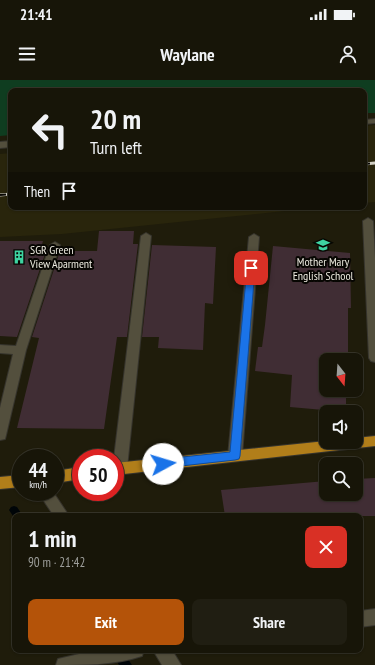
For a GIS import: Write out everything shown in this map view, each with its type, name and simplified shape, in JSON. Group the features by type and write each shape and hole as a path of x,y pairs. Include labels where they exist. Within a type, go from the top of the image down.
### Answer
{"main road":[{"path":"124,467 375,441"},
{"path":"0,483 12,482"}],"street":[{"path":"368,221 375,358"},
{"path":"119,449 146,236"},
{"path":"235,456 254,237"},
{"path":"0,435 20,350 55,244"},
{"path":"0,349 20,350"},
{"path":"51,501 60,513"},
{"path":"363,619 375,617"},
{"path":"64,665 122,653"},
{"path":"163,653 173,665"}],"shaded area":[{"path":"375,125 375,202 367,203 367,126"},
{"path":"8,153 8,210 294,210 62,234 0,237 0,154"}],"green space":[{"path":"0,80 375,80 375,113 367,113 367,88 8,88 8,135 0,136"}],"building":[{"path":"99,231 134,231 133,244 138,244 127,337 117,337 104,429 17,428 39,338 32,337 60,251 97,251"},
{"path":"0,241 43,241 40,251 46,251 17,337 0,336"},
{"path":"152,245 216,247 213,304 205,303 203,350 158,348 159,337 142,337"},
{"path":"273,246 350,253 351,308 348,308 348,353 319,353 319,397 346,397 346,405 319,405 319,410 290,407 292,375 255,371 258,347 262,347"},
{"path":"375,478 375,516 363,516 363,513 225,513 221,490 319,482 319,501 363,501 363,479"}],"waterway":[{"path":"117,653 126,665"}],"railway":[{"path":"367,164 375,163"},
{"path":"0,195 8,194"}],"place":[{"name":"Mother Mary English School","path":"323,245"},
{"name":"SGR Green View Aparment","path":"19,257"}],"route":[{"path":"163,464 235,456 251,268"}]}
